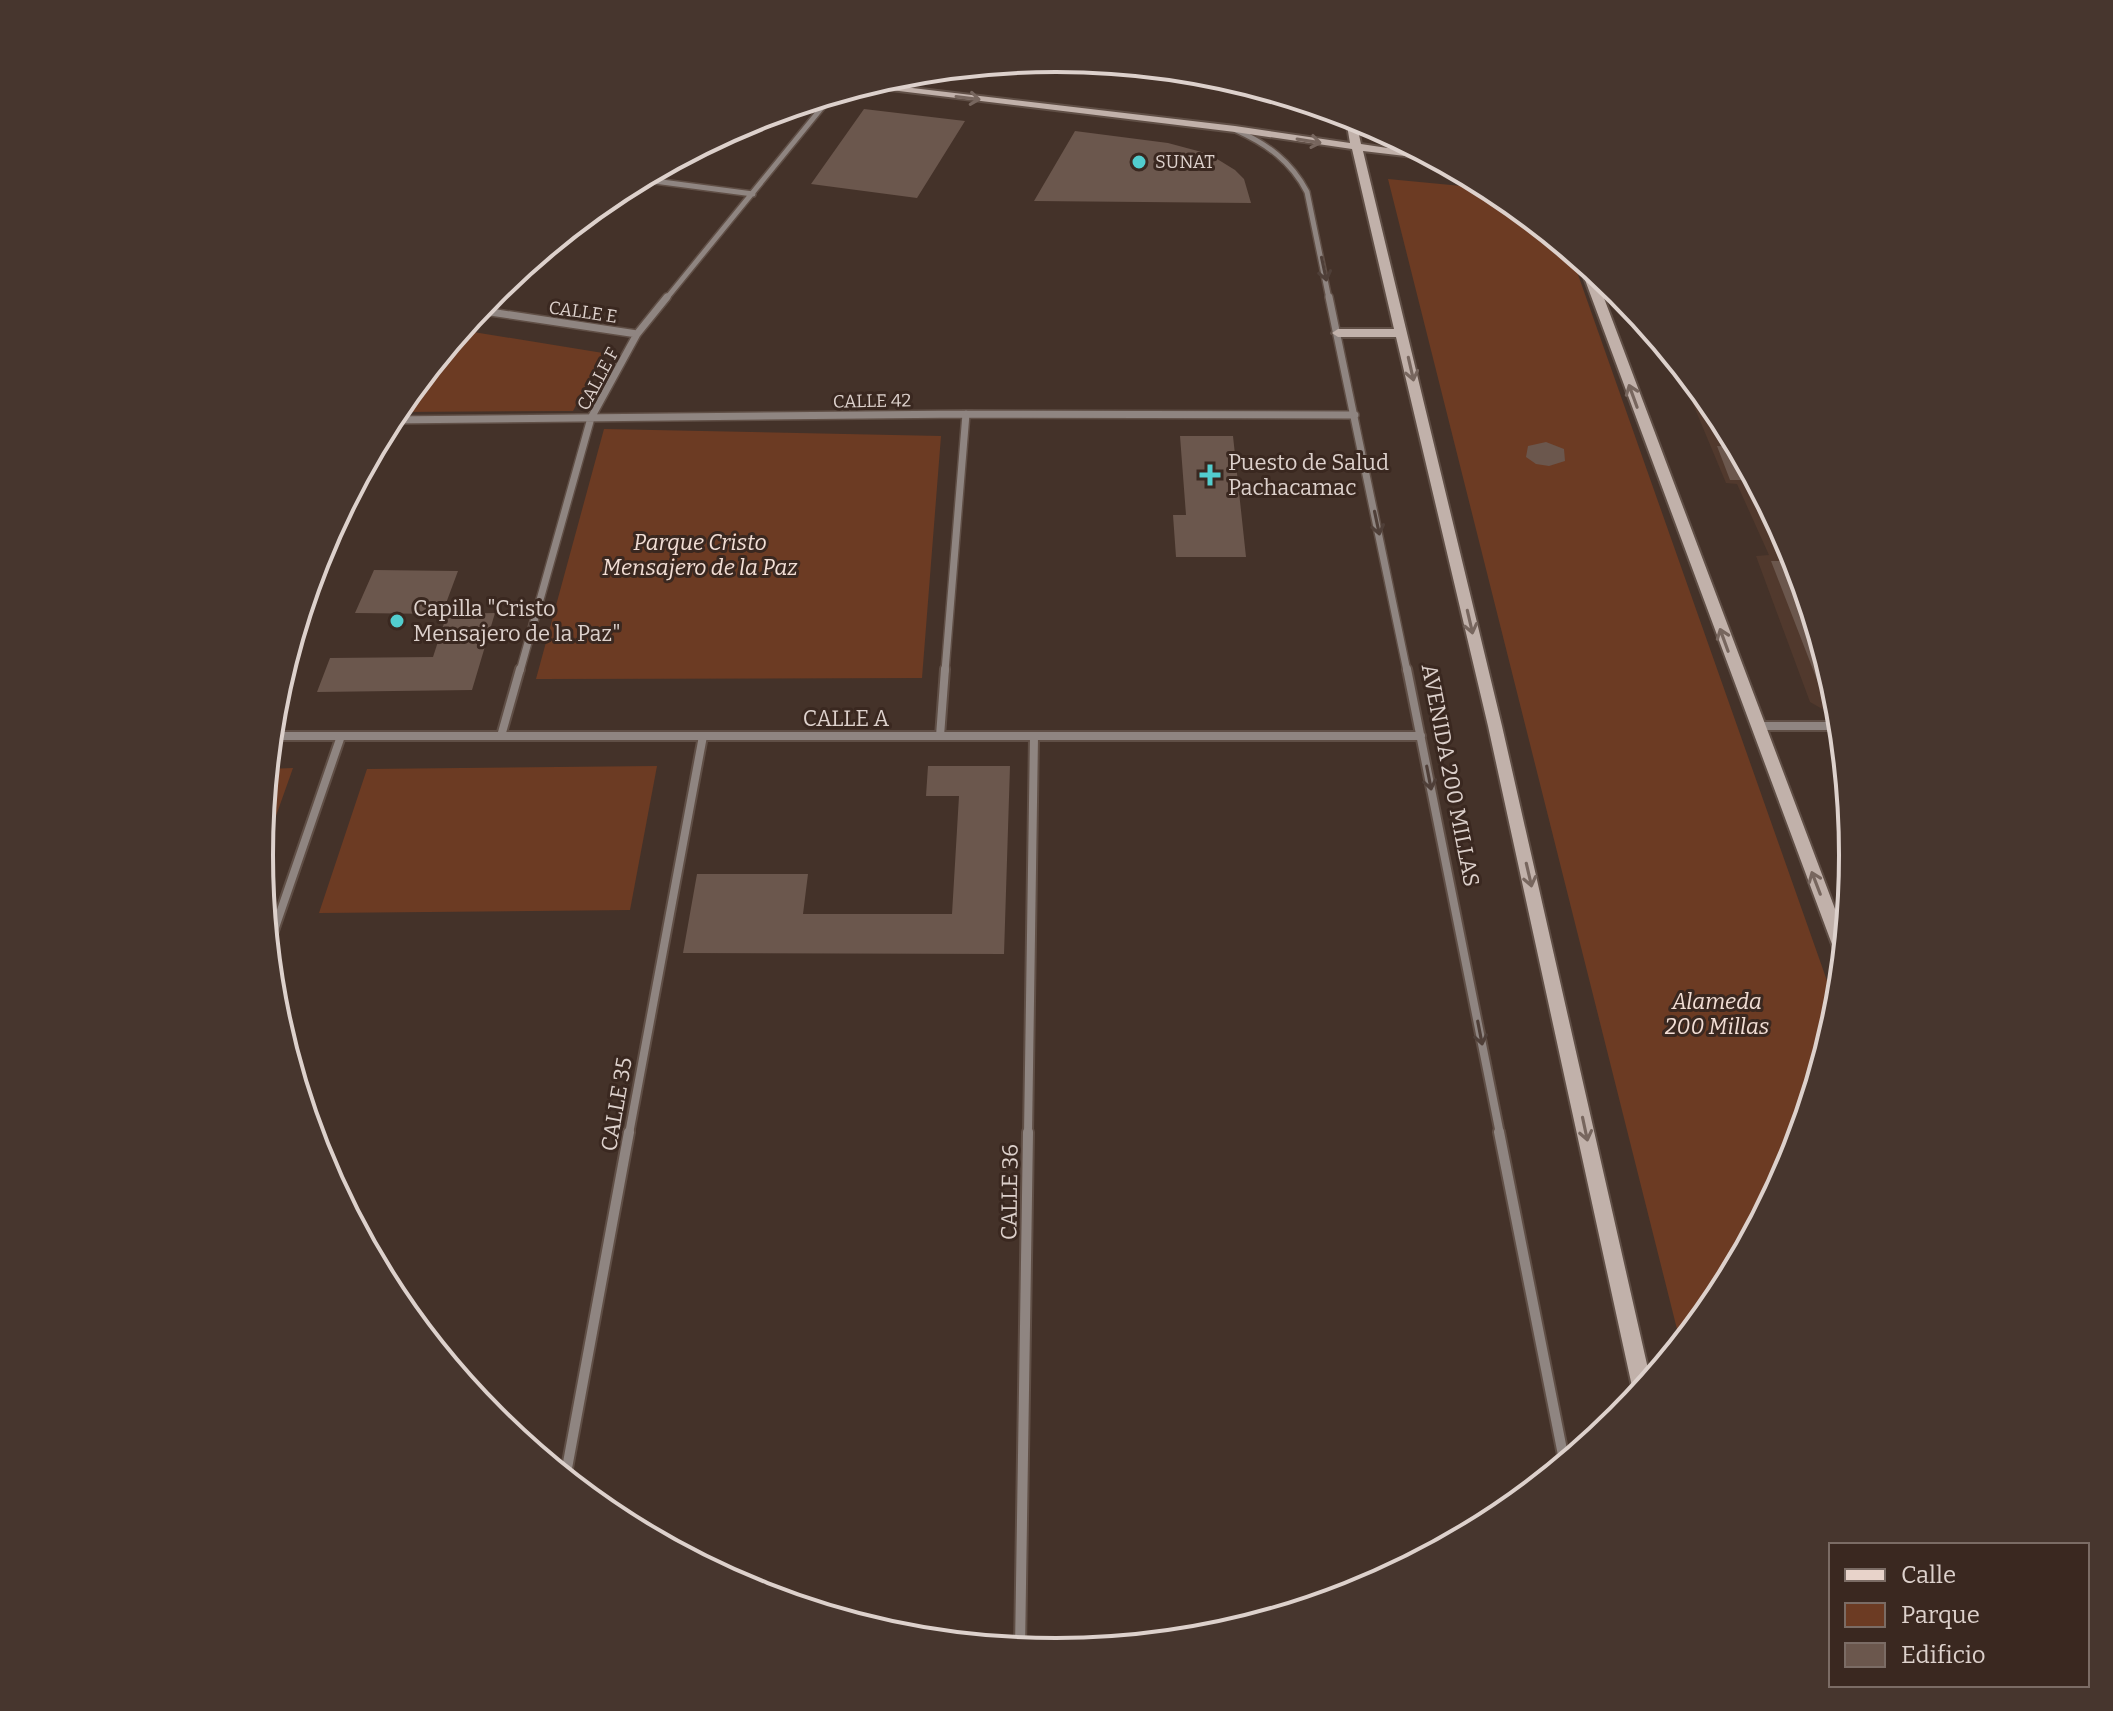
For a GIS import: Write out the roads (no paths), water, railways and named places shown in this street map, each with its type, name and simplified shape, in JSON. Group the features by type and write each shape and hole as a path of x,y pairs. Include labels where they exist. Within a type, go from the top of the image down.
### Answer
{"main road":[{"path":"896,89 1235,129 1405,154"},
{"path":"1353,131 1505,771 1640,1378"},
{"path":"1592,284 1835,933"},
{"path":"1338,333 1403,333"}],"street":[{"name":"CALLE F","path":"501,736 591,418 637,334 821,109"},
{"name":"AVENIDA 200 MILLAS","path":"1235,129 1258,140 1297,171 1307,192 1421,736 1563,1453"},
{"path":"658,181 753,194"},
{"name":"CALLE E","path":"492,312 637,334"},
{"path":"940,736 966,414"},
{"name":"CALLE 42","path":"405,420 966,414 1355,415"},
{"path":"1756,727 1829,726"},
{"name":"CALLE A","path":"283,736 1421,736"},
{"path":"277,923 341,736"},
{"name":"CALLE 35","path":"567,1467 703,736"},
{"name":"CALLE 36","path":"1020,1638 1034,736"}],"place":[{"name":"SUNAT","path":"1139,162"},
{"name":"Puesto de Salud Pachacamac","path":"1210,475"},
{"name":"Capilla \"Cristo Mensajero de la Paz\"","path":"397,621"}],"park label":[{"name":"Parque Cristo Mensajero de la Paz","path":"700,554"},
{"name":"Alameda 200 Millas","path":"1717,1014"}]}
